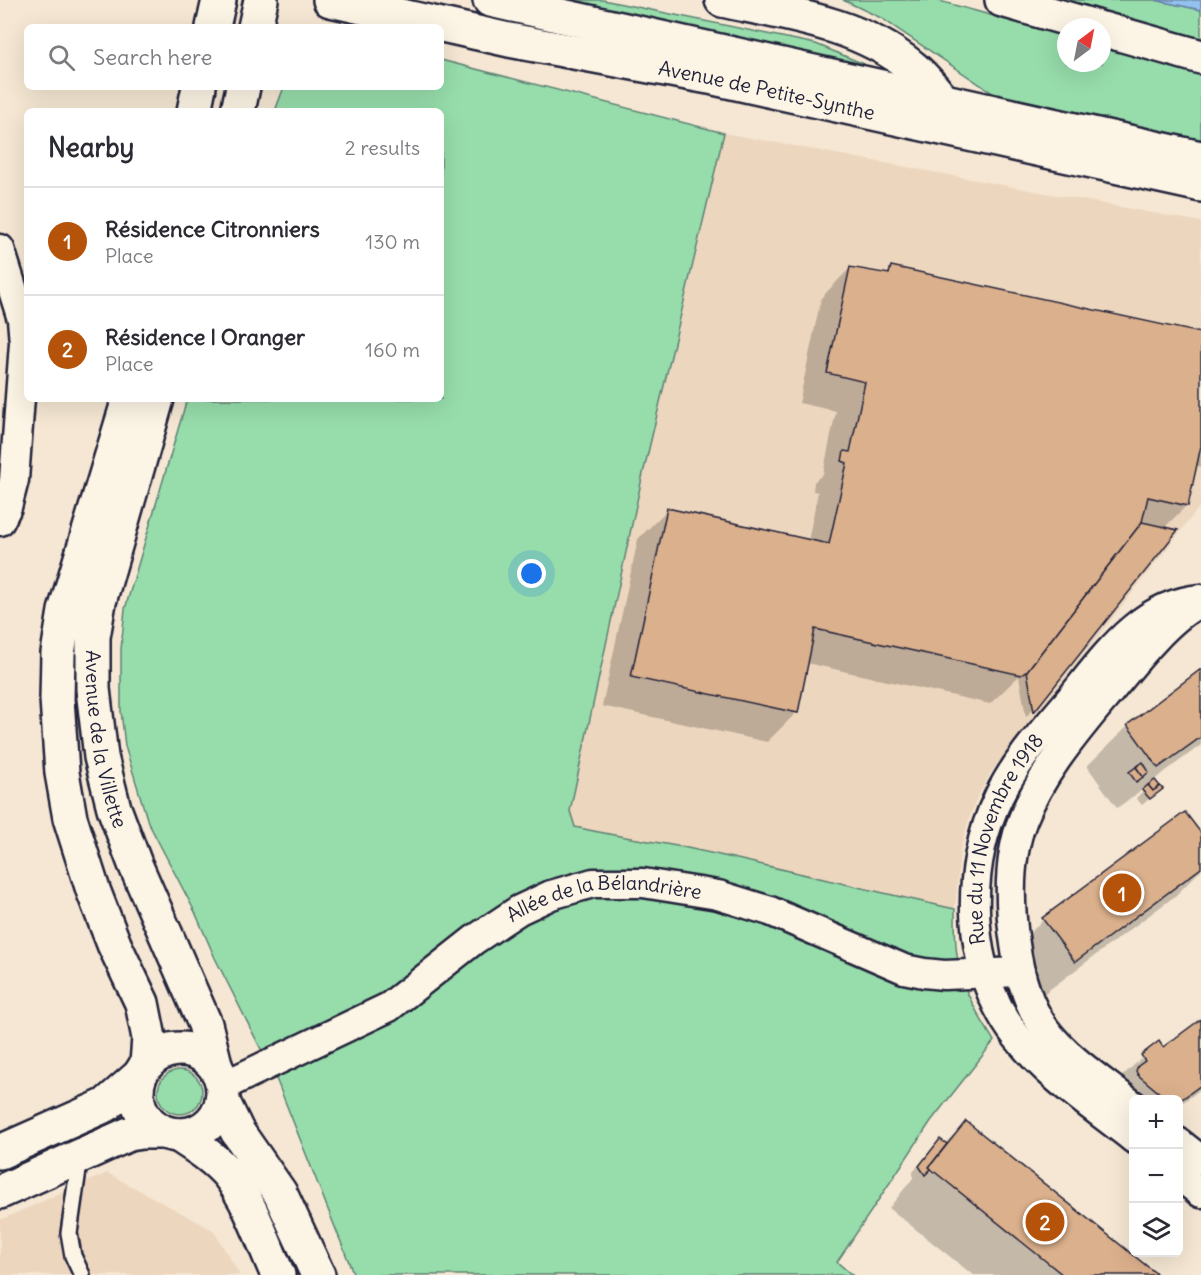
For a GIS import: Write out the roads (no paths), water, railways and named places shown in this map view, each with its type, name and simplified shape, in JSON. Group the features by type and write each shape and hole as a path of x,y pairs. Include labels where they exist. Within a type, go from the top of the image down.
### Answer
{"main road":[{"path":"214,24 219,0"},
{"path":"256,24 261,0"},
{"name":"Avenue de Petite-Synthe","path":"330,0 432,24"},
{"name":"Avenue de Petite-Synthe","path":"490,0 1201,158"},
{"path":"722,0 814,20 854,33 911,66 973,135"},
{"path":"1002,0 1065,18"},
{"name":"Avenue de Petite-Synthe","path":"444,27 709,77 1201,185"},
{"path":"1111,32 1201,57"},
{"path":"195,108 199,90"},
{"path":"239,108 242,90"},
{"name":"Avenue de la Villette","path":"128,402 65,610 58,653 57,699 62,773 70,818 93,890 114,944 142,1003 149,1038 143,1070"},
{"name":"Avenue de la Villette","path":"156,402 99,602 93,652 95,714 106,783 135,864 205,1024 220,1085 237,1131 280,1193 318,1275"},
{"path":"0,1152 106,1105 143,1070 153,1057 166,1051 185,1048 202,1055 220,1085 218,1113 208,1125 192,1134 142,1132 129,1134 0,1192"},
{"path":"143,1070 136,1095 139,1108 147,1120 214,1160 230,1176 248,1208 278,1275"}],"street":[{"path":"0,249 22,319 24,344 14,480 9,501 0,520"},
{"name":"Rue du 11 Novembre 1918","path":"1129,1134 1046,1068 1024,1045 997,1006 983,973 976,938 978,869 987,828 1005,786 1032,746 1122,638 1135,626 1158,610 1186,600 1201,601"},
{"name":"Rue du 11 Novembre 1918","path":"1129,1102 1056,1043 1030,1006 1020,972 1012,928 1011,882 1019,836 1030,804 1065,748 1123,675 1171,624 1201,601"},
{"name":"Allée de la Bélandrière","path":"220,1085 388,1007 474,940 519,910 551,895 593,883 643,883 718,896 788,918 904,969 944,975 1020,972"},
{"path":"1183,1145 1201,1160"},
{"path":"1183,1178 1201,1193"}],"lane":[{"path":"80,1156 69,1233 73,1256 82,1275"}],"water":[{"path":"1155,0 1201,0 1201,10"}],"place":[{"name":"Résidence Citronniers","path":"1122,893"},
{"name":"Résidence l Oranger","path":"1045,1222"}]}
